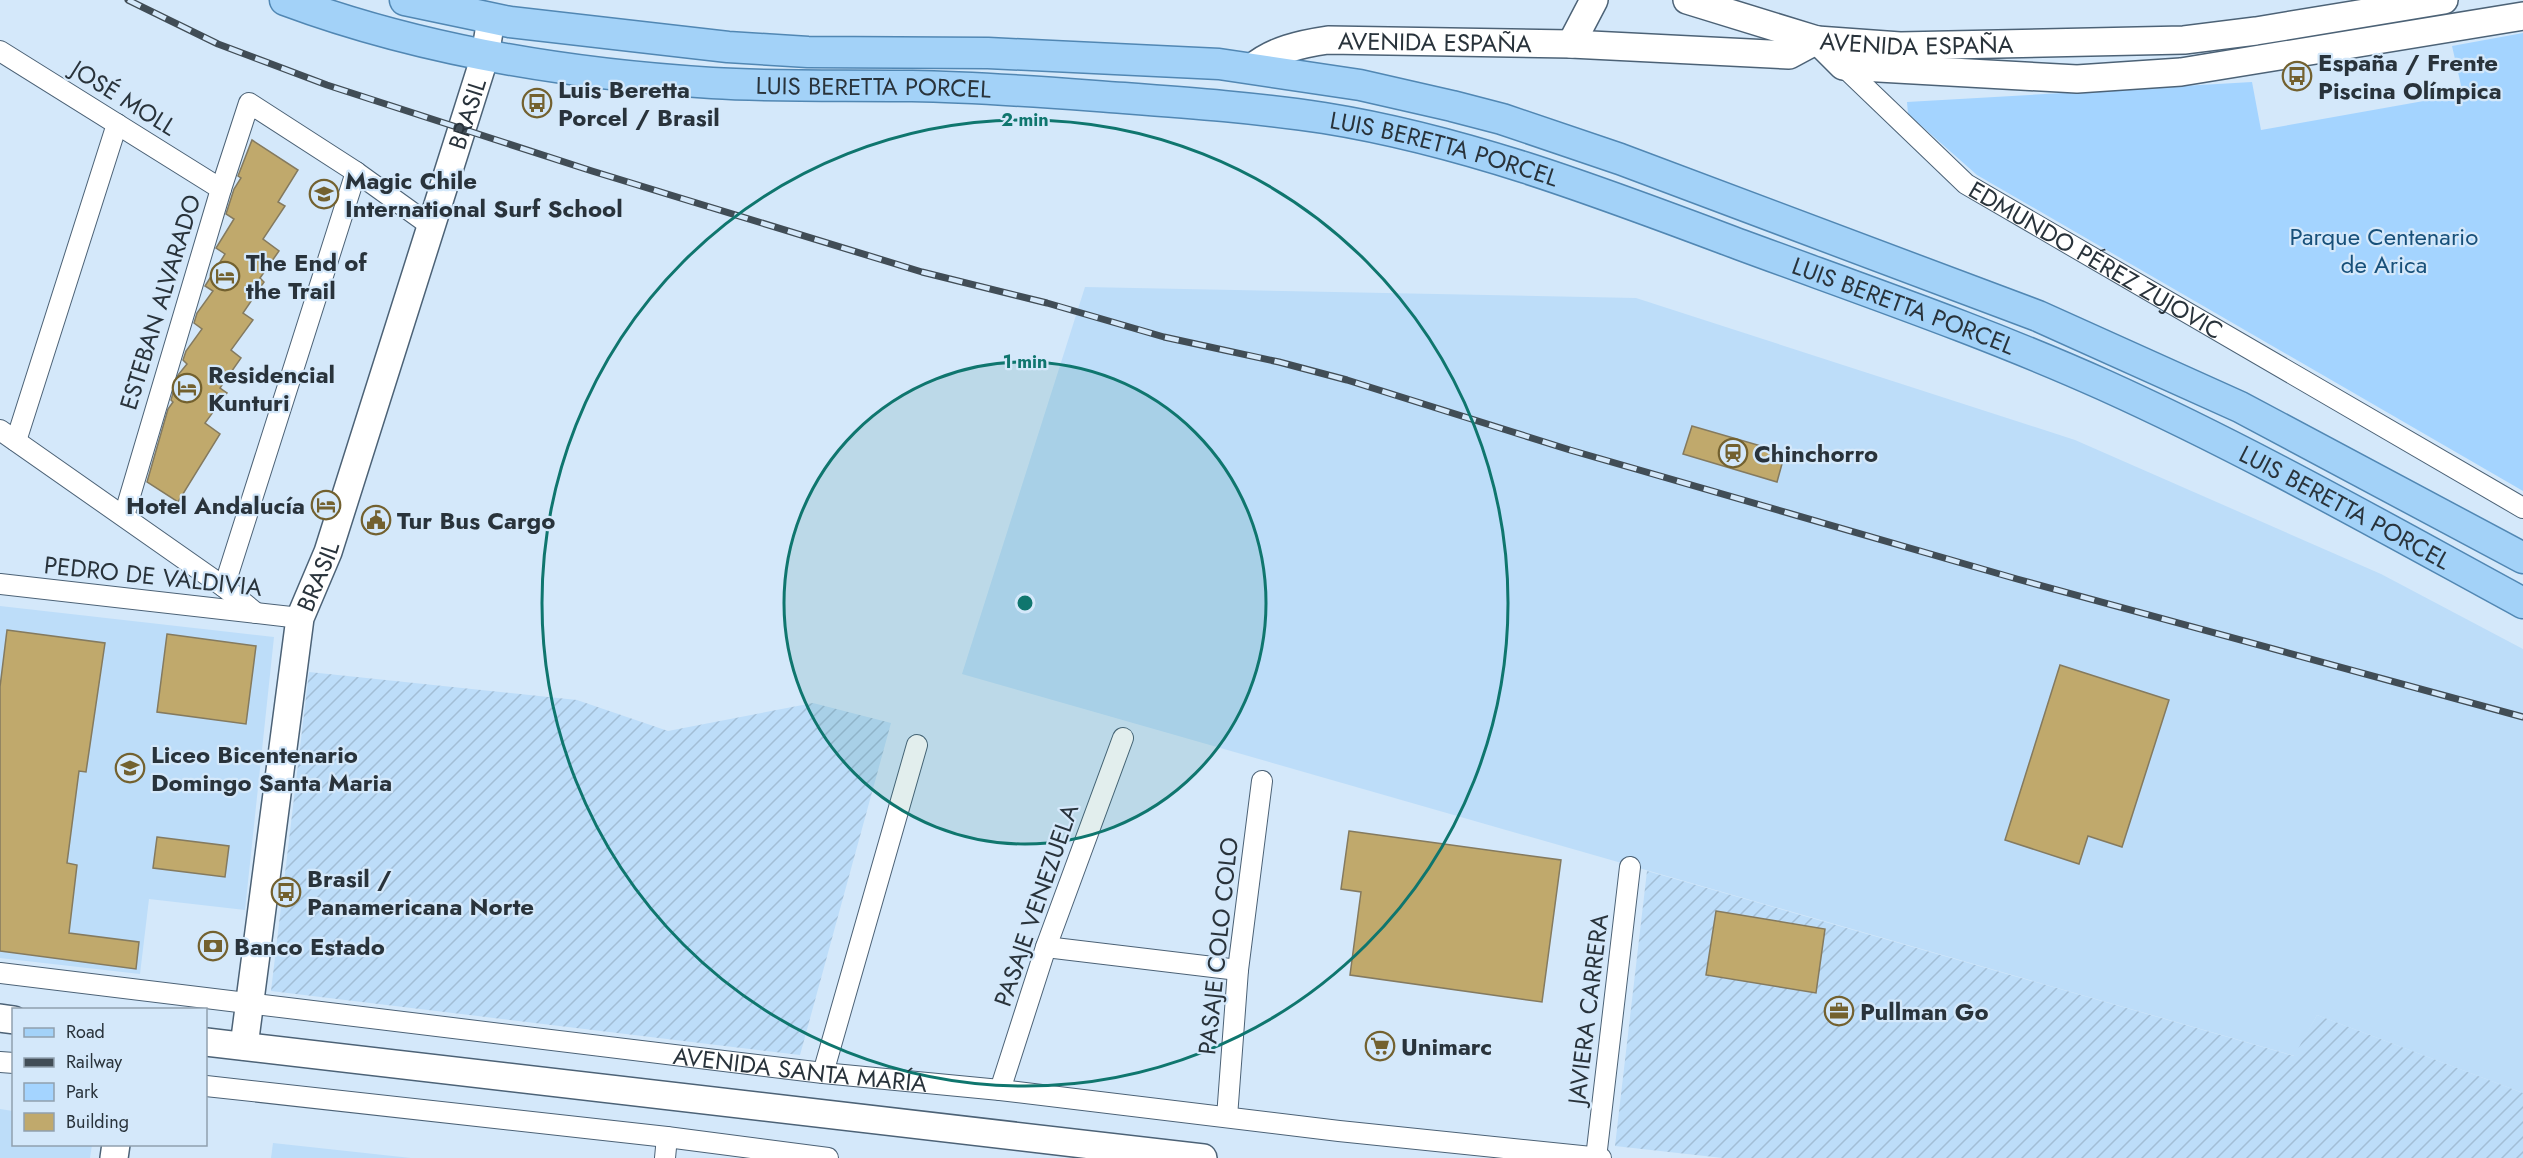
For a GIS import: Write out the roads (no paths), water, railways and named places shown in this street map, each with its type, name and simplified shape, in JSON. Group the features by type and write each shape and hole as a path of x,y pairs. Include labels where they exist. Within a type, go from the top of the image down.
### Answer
{"main road":[{"name":"LUIS BERETTA PORCEL","path":"285,0 388,34 484,56 613,75 702,82 1003,90 1187,103 1322,118 1452,146 1525,168 1647,210 1958,325 2100,383 2242,451 2523,603"},
{"name":"LUIS BERETTA PORCEL","path":"405,0 491,19 728,47 808,52 1099,57 1252,68 1360,85 1502,119 1620,159 1971,289 2090,338 2240,407 2523,558"}],"street":[{"path":"1572,44 1594,0"},
{"name":"EDMUNDO PÉREZ ZUJOVIC","path":"1688,0 1817,40 1867,92 1966,184 2523,508"},
{"name":"AVENIDA ESPAÑA","path":"1252,68 1275,54 1304,43 1329,40 1572,44 1789,55 1817,40 1900,46 2184,39 2256,31 2444,0"},
{"name":"AVENIDA ESPAÑA","path":"1843,66 2077,79 2181,72 2523,16"},
{"name":"BRASIL","path":"244,1046 300,618 328,552 484,56 491,19"},
{"name":"JOSÉ MOLL","path":"0,51 221,189"},
{"path":"1867,92 1871,80 1894,68"},
{"name":"ESTEBAN ALVARADO","path":"124,516 221,189 249,104 356,172"},
{"path":"117,124 8,436 224,587 256,613"},
{"path":"224,587 356,172 431,226"},
{"name":"PEDRO DE VALDIVIA","path":"0,584 300,618"},
{"name":"PASAJE VENEZUELA","path":"1000,1090 1046,947 1123,738"},
{"path":"823,1073 917,745"},
{"name":"PASAJE COLO COLO","path":"1227,1117 1238,970 1262,781"},
{"name":"JAVIERA CARRERA","path":"1598,1158 1630,867"},
{"path":"1046,947 1238,970"},
{"name":"AVENIDA SANTA MARÍA","path":"0,973 823,1073 1000,1090 1598,1158"},
{"name":"AVENIDA SANTA MARÍA","path":"207,1042 1154,1155 1203,1158"},
{"path":"207,1086 667,1137 828,1158"},
{"path":"665,1158 667,1137"}],"railway":[{"path":"128,0 218,44 327,85 592,171 922,272 1047,303 1164,337 1279,362 1347,380 1570,450 2017,579 2523,717"}],"place":[{"name":"España / Frente Piscina Olímpica","path":"2297,76"},
{"name":"Luis Beretta Porcel / Brasil","path":"537,103"},
{"name":"Magic Chile International Surf School","path":"324,194"},
{"name":"The End of the Trail","path":"225,276"},
{"name":"Residencial Kunturi","path":"187,388"},
{"name":"Chinchorro","path":"1733,453"},
{"name":"Hotel Andalucía","path":"326,505"},
{"name":"Tur Bus Cargo","path":"376,520"},
{"name":"Liceo Bicentenario Domingo Santa Maria","path":"130,768"},
{"name":"Brasil / Panamericana Norte","path":"286,892"},
{"name":"Banco Estado","path":"213,946"},
{"name":"Pullman Go","path":"1839,1011"},
{"name":"Unimarc","path":"1380,1046"}],"park label":[{"name":"Parque Centenario de Arica","path":"2384,250"}]}
